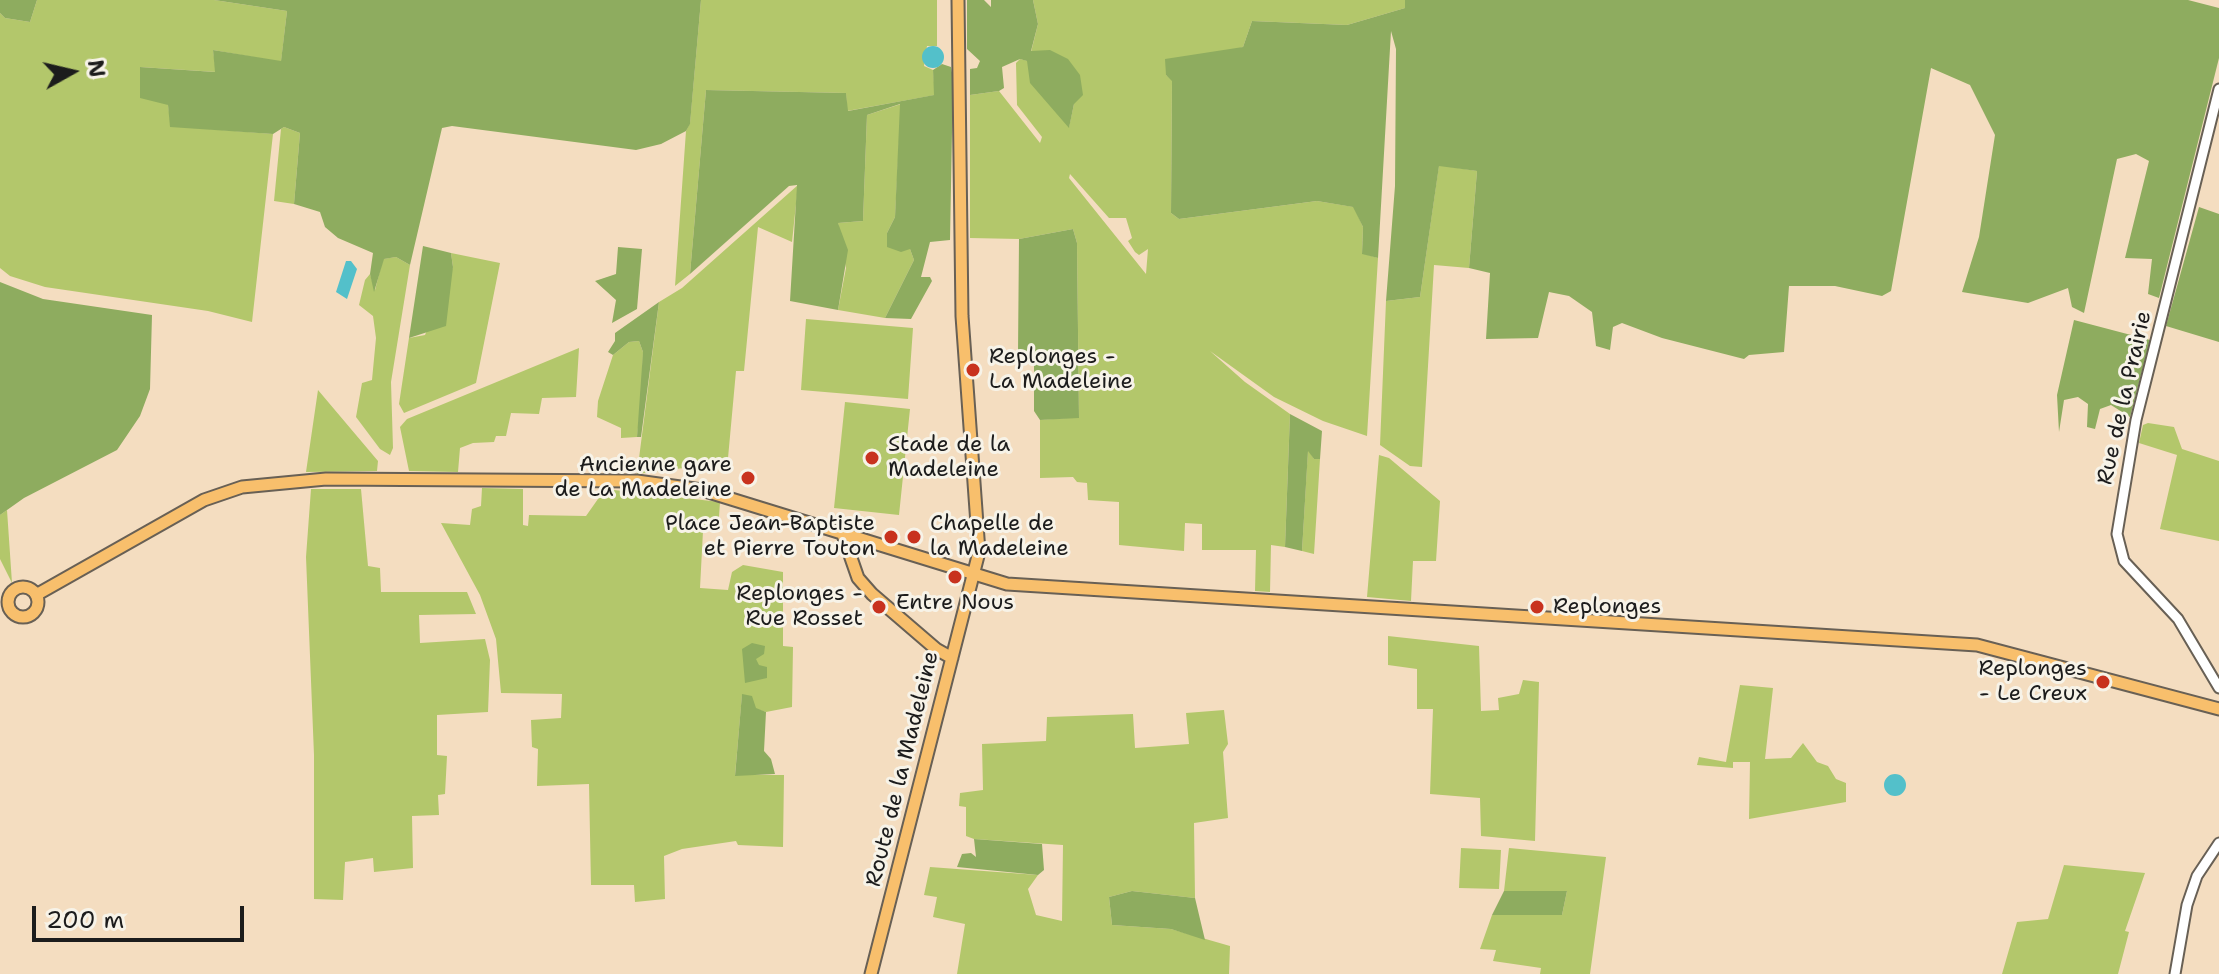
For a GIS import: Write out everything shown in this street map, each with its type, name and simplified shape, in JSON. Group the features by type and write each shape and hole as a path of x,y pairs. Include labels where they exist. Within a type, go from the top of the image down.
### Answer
{"main road":[{"name":"Route de la Madeleine","path":"871,974 979,552 962,327 958,0"},
{"path":"36,595 204,500 242,487 326,479 637,481 702,490 1007,584 1977,645 2219,709"},
{"path":"842,532 858,578 872,594 936,649 952,658"},
{"path":"954,566 970,561 979,552"},
{"path":"18,587 28,588 36,595 38,606 32,614 22,617 4,611 8,599 18,587"}],"street":[{"name":"Rue de la Prairie","path":"2219,89 2136,420 2117,534 2124,561 2178,619 2219,688"},
{"path":"2175,974 2197,876 2219,843"}],"green space":[{"path":"0,0 37,0 30,22 5,18 0,13"},
{"path":"37,0 214,0 287,11 281,62 213,50 216,72 140,67 168,105 171,126 273,134 252,322 208,311 45,287 10,276 0,268 0,13 5,18 30,22"},
{"path":"214,0 701,0 690,124 686,131 661,144 636,150 452,126 442,128 410,265 396,257 384,259 374,292 370,274 373,253 338,238 325,227 320,212 294,204 300,133 284,127 273,134 170,127 168,105 140,98 140,67 215,72 213,50 281,61 287,11"},
{"path":"701,0 937,0 937,46 927,46 924,66 933,70 935,95 847,111 846,93 706,90 690,274 675,286 686,131 690,123"},
{"path":"967,0 984,0 991,7 991,0 1033,0 1038,24 1031,51 1050,50 1068,59 1080,75 1083,95 1074,104 1069,128 1030,83 1027,61 1020,59 1002,67 1004,88 999,91 970,95 970,69 977,68 980,61 967,49"},
{"path":"1033,0 1405,0 1405,8 1347,25 1252,21 1243,47 1166,75 1172,80 1171,213 1179,219 1317,201 1354,207 1363,227 1362,253 1378,258 1367,436 1323,421 1274,397 1210,351 1245,382 1290,414 1285,547 1271,545 1270,592 1255,591 1256,550 1202,550 1202,524 1185,523 1184,551 1119,545 1119,502 1088,500 1087,483 1077,482 1073,477 1040,478 1040,420 1079,417 1077,243 1073,229 1019,239 970,238 970,95 999,91 1040,143 1042,137 1017,105 1016,63 1020,59 1028,61 1069,127 1074,104 1031,52 1038,24","holes":["1070,174 1109,218 1126,218 1132,238 1128,241 1135,252 1139,255 1148,249 1146,274 1069,178"]},
{"path":"1405,0 2188,0 2219,8 2219,58 2159,298 2148,294 2152,259 2125,258 2149,161 2136,154 2117,159 2084,313 2072,307 2068,288 2028,303 1962,292 1979,237 1995,135 1970,85 1931,68 1891,291 1882,296 1835,286 1789,286 1784,352 1749,355 1744,359 1662,338 1622,323 1613,327 1610,350 1596,346 1592,312 1569,296 1549,292 1538,338 1486,339 1490,273 1469,268 1477,171 1439,166 1420,297 1386,301 1395,186 1396,49 1391,31 1378,258 1362,254 1363,227 1353,207 1317,201 1179,219 1171,213 1172,81 1166,75 1165,59 1243,47 1252,21 1347,25 1405,8"},
{"path":"942,64 951,67 953,78 950,240 930,242 921,277 930,277 932,281 911,319 885,318 914,260 910,249 901,252 887,247 887,233 895,217 900,104 867,115 863,221 838,223 848,250 838,310 790,301 797,185 789,186 690,274 706,90 846,93 848,111 934,95 933,70"},
{"path":"901,104 895,217 887,233 910,249 914,260 885,318 838,310 846,268 838,223 863,221 867,115"},
{"path":"284,127 300,133 294,204 274,201 281,129"},
{"path":"1439,165 1477,171 1469,268 1434,265 1422,467 1410,466 1380,445 1386,301 1420,297"},
{"path":"798,185 792,242 758,227 744,371 736,371 728,458 707,465 637,474 659,302 682,288"},
{"path":"2199,207 2219,214 2219,342 2166,326"},
{"path":"1073,229 1077,243 1079,418 1040,420 1034,411 1034,355 1018,352 1019,239"},
{"path":"423,246 451,253 453,267 446,326 409,338"},
{"path":"618,247 642,249 637,309 612,323 616,300 595,281 616,274"},
{"path":"451,253 500,263 476,383 404,413 399,404 409,338 425,335 453,267"},
{"path":"396,257 410,265 391,382 393,448 390,455 380,449 356,417 362,383 372,380 376,338 373,316 359,305 365,280 370,274 375,290 383,259"},
{"path":"0,282 43,299 152,315 150,389 140,416 117,450 24,498 0,515"},
{"path":"659,302 641,437 637,437 643,352 639,341 629,342 613,355 608,352 615,341 615,333"},
{"path":"806,319 913,328 908,399 801,390"},
{"path":"2074,320 2150,340 2130,417 2111,405 2100,409 2095,429 2087,427 2088,404 2078,397 2064,400 2059,432 2057,395"},
{"path":"639,341 643,352 637,437 621,438 621,428 597,417 598,401 613,355 629,342"},
{"path":"579,348 576,397 542,398 539,414 511,413 506,436 496,436 494,442 473,443 460,448 458,472 409,471 400,427 407,419"},
{"path":"318,390 378,461 377,471 306,472"},
{"name":"Stade de la Madeleine","path":"845,402 910,409 899,515 834,508"},
{"path":"1290,414 1322,431 1320,459 1314,459 1308,451 1302,551 1285,547"},
{"path":"2143,425 2174,427 2182,449 2219,461 2219,541 2160,529 2177,455 2139,443"},
{"path":"1308,449 1314,459 1320,459 1314,554 1302,551"},
{"path":"1379,455 1389,458 1440,501 1436,561 1413,561 1411,601 1367,597"},
{"path":"482,488 523,489 523,525 528,526 529,515 586,516 605,489 720,502 718,531 703,531 700,588 728,590 732,572 743,565 783,572 783,646 793,647 792,707 766,712 756,709 742,695 735,775 784,775 783,847 738,845 736,841 682,849 664,856 665,899 635,902 634,885 591,885 589,784 537,786 538,749 532,747 531,720 561,718 562,694 501,693 496,639 480,595 441,523 470,525 472,509 481,506"},
{"path":"311,489 361,489 368,566 380,568 381,592 467,592 476,614 419,615 420,643 485,639 490,660 488,712 437,715 437,755 447,756 445,794 438,795 439,815 412,816 413,868 374,872 373,858 345,862 343,900 314,899 314,755 306,557"},
{"path":"7,510 12,583 0,559 0,515"},
{"path":"1388,636 1479,646 1481,711 1499,710 1498,698 1519,694 1523,680 1539,682 1535,841 1481,836 1480,798 1430,794 1433,709 1417,709 1417,669 1388,665"},
{"path":"752,643 765,646 764,654 756,659 759,665 767,667 767,678 745,683 742,649"},
{"path":"1740,685 1773,688 1765,759 1791,758 1803,743 1817,762 1828,766 1836,779 1846,783 1846,802 1749,819 1750,762 1733,762 1733,768 1697,765 1699,757 1726,762"},
{"path":"742,694 752,696 756,708 766,712 764,751 771,759 775,774 735,776"},
{"path":"1224,710 1228,744 1223,752 1228,818 1194,823 1195,898 1132,891 1109,897 1112,925 1171,929 1230,946 1229,974 957,974 965,924 933,917 937,897 924,895 930,867 1038,875 1028,889 1036,915 1062,921 1063,845 966,836 966,807 959,806 960,793 983,790 982,744 1046,741 1047,717 1133,714 1135,748 1189,744 1186,713"},
{"path":"974,839 1042,844 1044,870 1038,875 957,867 962,854 971,853 976,857"},
{"path":"1461,848 1501,850 1499,889 1459,888"},
{"path":"1509,848 1606,857 1590,974 1540,974 1541,968 1493,961 1496,950 1480,949 1492,915 1562,915 1567,891 1504,891"},
{"path":"2064,865 2145,873 2125,931 2129,932 2118,974 2002,974 2017,922 2048,919"},
{"path":"1132,891 1195,898 1205,940 1171,929 1112,925 1109,897"},
{"path":"1504,891 1567,891 1562,915 1492,915"}],"water":[{"path":"929,46 937,46 944,57 937,68 929,68 922,61 922,53"},
{"path":"346,261 351,261 357,269 347,299 336,292"},
{"path":"1891,774 1899,774 1906,785 1899,796 1891,796 1884,789 1884,781"}],"place":[{"name":"Replonges - La Madeleine","path":"973,370"},
{"name":"Stade de la Madeleine","path":"872,458"},
{"name":"Ancienne gare de La Madeleine","path":"748,478"},
{"name":"Place Jean-Baptiste et Pierre Touton","path":"891,537"},
{"name":"Chapelle de la Madeleine","path":"914,537"},
{"name":"Entre Nous","path":"955,577"},
{"name":"Replonges - Rue Rosset","path":"879,607"},
{"name":"Replonges","path":"1537,607"},
{"name":"Replonges - Le Creux","path":"2103,682"}]}
